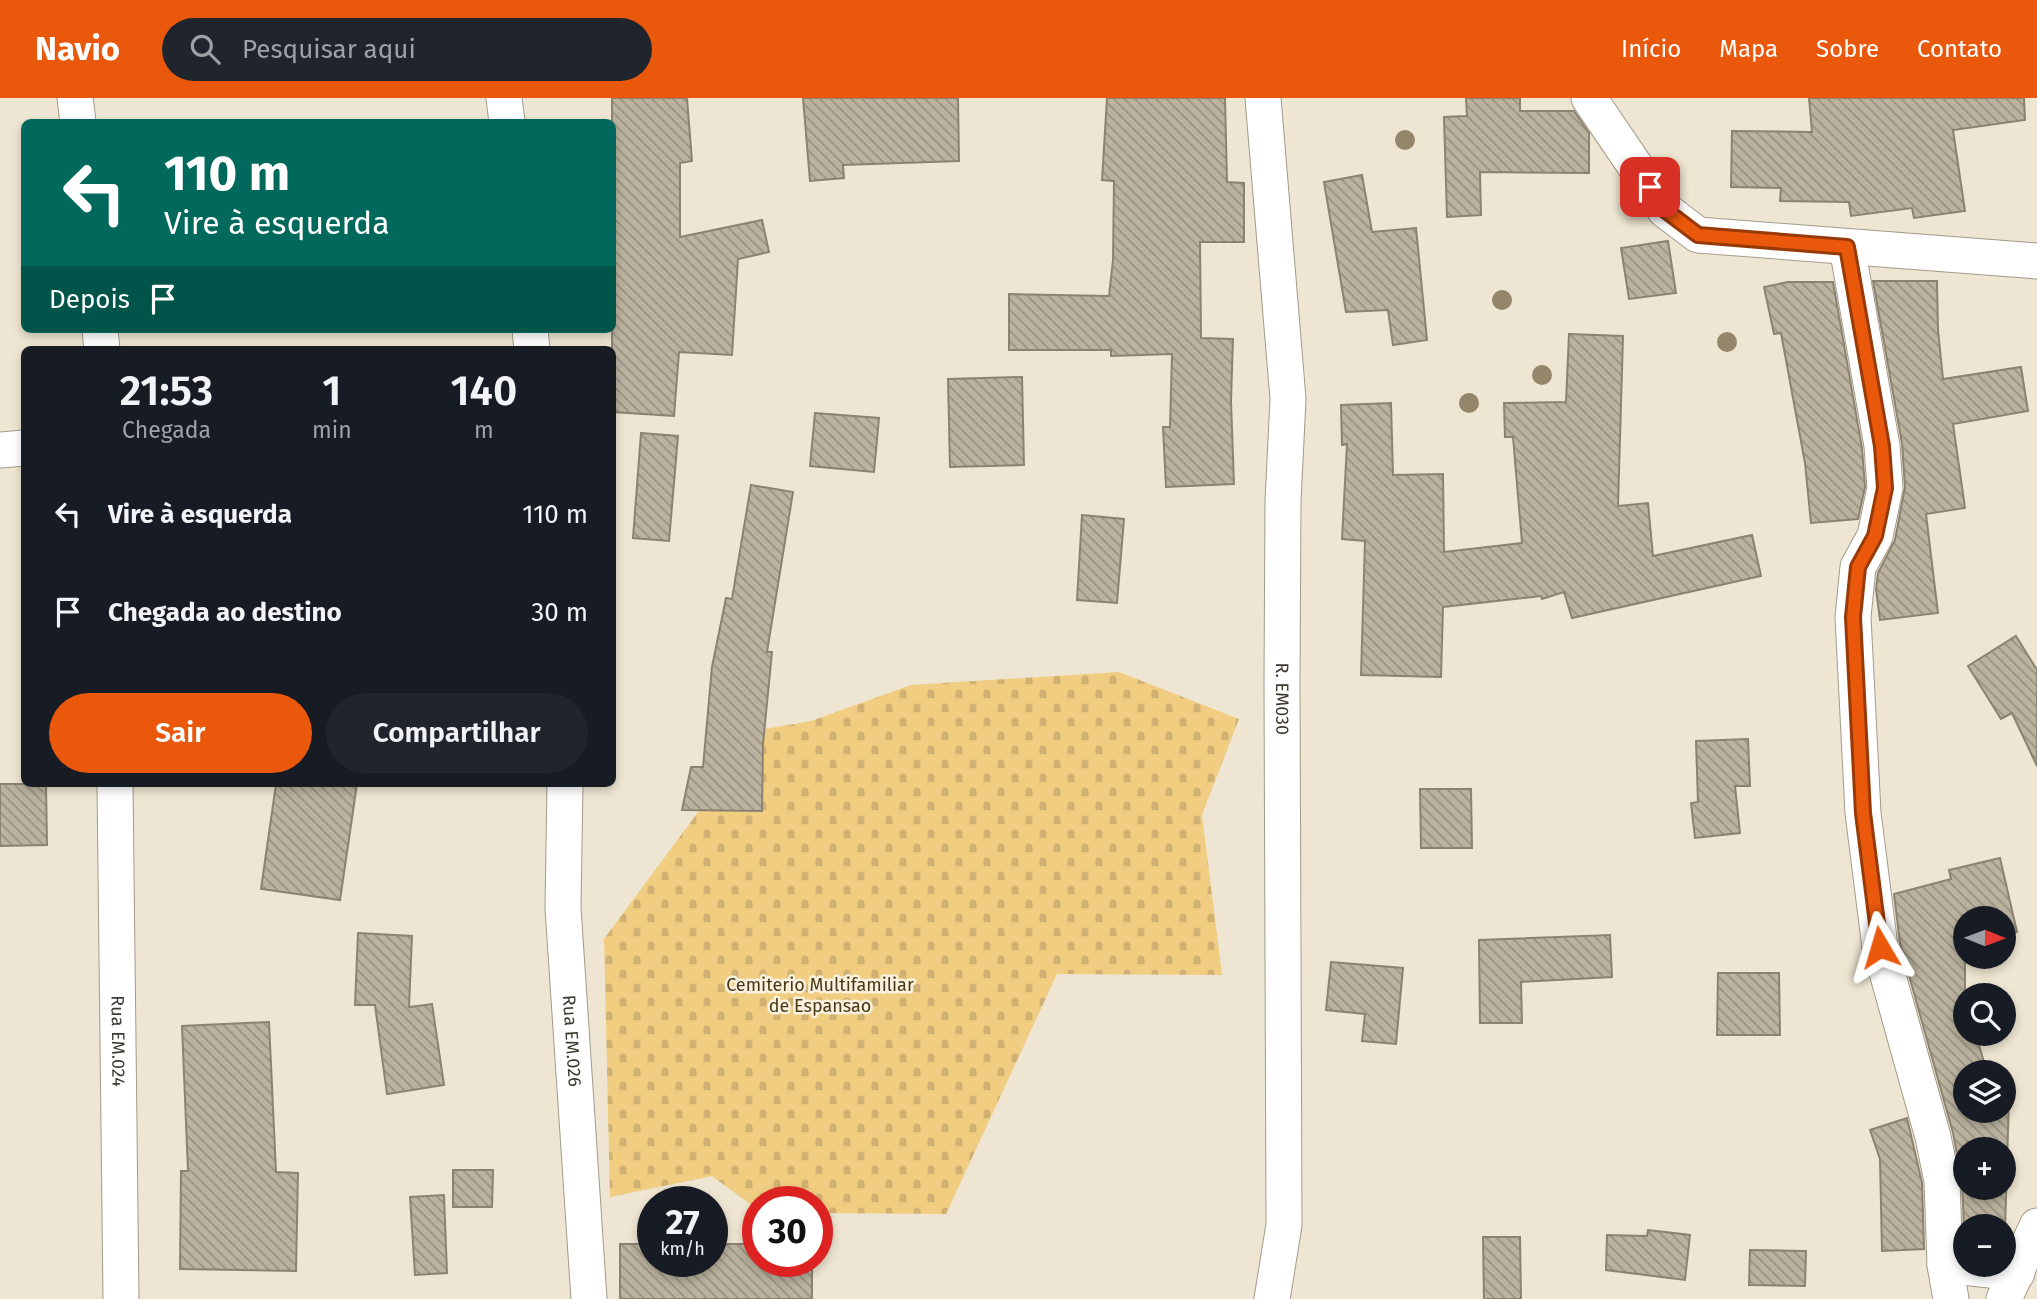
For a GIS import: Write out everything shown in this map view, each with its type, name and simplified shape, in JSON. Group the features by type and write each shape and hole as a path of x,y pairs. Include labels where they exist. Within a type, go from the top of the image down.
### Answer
{"street":[{"path":"75,98 78,119"},
{"path":"504,98 507,119"},
{"name":"R. EM030","path":"1263,98 1288,399 1283,501 1282,654 1284,1226 1272,1299"},
{"path":"1589,98 1665,210 1698,235 2037,261"},
{"path":"1847,247 1882,446 1885,488 1875,536 1858,567 1853,617 1863,813 1880,947 1933,1137 1942,1181 1944,1265 1951,1299"},
{"path":"0,450 21,448"},
{"name":"Rua EM.024","path":"116,787 121,1299"},
{"name":"Rua EM.026","path":"565,787 563,908 589,1299"},
{"path":"1944,1265 2010,1286 2037,1226"}],"green space":[{"name":"Cemiterio Multifamiliar de Espansao","path":"1119,672 1239,719 1202,815 1222,975 1057,974 946,1214 833,1213 833,1186 742,1186 742,1198 712,1176 663,1186 637,1186 637,1191 610,1197 604,939 759,730 811,721 911,685"}],"building":[{"path":"612,98 687,98 692,161 680,163 680,237 762,220 769,252 738,259 732,355 679,352 674,416 616,412 616,346 612,346 612,333 616,333 616,119 612,119"},
{"path":"803,98 958,98 959,161 843,165 844,178 810,181"},
{"path":"1107,98 1225,98 1227,182 1244,183 1244,242 1200,242 1201,338 1233,339 1231,401 1234,484 1166,487 1163,427 1170,427 1172,354 1111,356 1111,350 1009,350 1009,294 1109,296 1113,260 1114,181 1102,180"},
{"path":"1466,98 1520,98 1520,111 1574,111 1589,133 1589,173 1480,172 1481,215 1447,217 1444,117 1467,116"},
{"path":"1809,98 2024,98 2025,120 1953,130 1965,211 1914,218 1912,208 1851,216 1849,202 1780,201 1781,188 1731,187 1732,131 1812,132"},
{"path":"1362,175 1372,232 1416,228 1427,340 1393,345 1388,310 1346,312 1324,182"},
{"path":"1668,241 1676,293 1629,299 1621,248"},
{"path":"1873,281 1937,281 1943,379 2021,367 2028,411 1953,424 1965,508 1926,514 1938,613 1880,620 1876,589 1878,573 1895,540 1905,487 1902,443"},
{"path":"1788,282 1833,282 1862,448 1865,487 1858,519 1811,523 1805,463 1781,333 1774,334 1764,287"},
{"path":"1569,334 1623,336 1618,506 1648,503 1653,556 1752,535 1761,576 1572,618 1564,592 1542,599 1541,596 1443,607 1441,677 1361,675 1365,541 1342,539 1347,444 1342,445 1341,405 1391,403 1393,475 1443,474 1444,552 1522,543 1513,437 1505,437 1504,403 1566,402"},
{"path":"1022,377 1024,465 950,467 948,379"},
{"path":"815,413 879,418 874,472 810,466"},
{"path":"641,433 678,436 669,541 633,538"},
{"path":"751,485 793,492 767,652 772,652 763,744 762,811 682,810 691,767 703,767 712,667 726,598 732,599"},
{"path":"1082,515 1124,519 1117,603 1077,600"},
{"path":"2016,636 2037,670 2037,766 2012,713 2001,719 1968,666"},
{"path":"1748,739 1750,786 1735,786 1740,833 1695,838 1691,803 1698,802 1696,741"},
{"path":"0,784 46,787 47,845 0,846"},
{"path":"276,787 357,787 340,900 261,889"},
{"path":"1420,789 1471,789 1472,848 1421,848"},
{"path":"2000,858 2011,906 1953,906 1953,970 1965,970 1965,983 1953,983 1953,1046 1979,1046 1983,1060 1953,1060 1953,1123 2008,1123 2008,1137 1954,1137 1900,943 1894,894 1951,879 1949,870"},
{"path":"358,933 412,936 409,1007 432,1004 444,1085 387,1094 375,1005 355,1005"},
{"path":"1610,935 1612,977 1521,982 1522,1023 1480,1023 1479,940"},
{"path":"1331,962 1403,968 1396,1044 1362,1041 1365,1014 1326,1010"},
{"path":"1718,973 1779,973 1780,1035 1717,1035"},
{"path":"269,1022 276,1172 298,1173 296,1271 180,1269 181,1171 188,1171 182,1026"},
{"path":"1907,1118 1922,1183 1924,1249 1882,1251 1880,1159 1870,1130"},
{"path":"453,1170 493,1170 492,1207 453,1207"},
{"path":"444,1195 447,1273 415,1275 410,1197"},
{"path":"1963,1200 2006,1200 2005,1214 1963,1214"},
{"path":"1648,1230 1690,1235 1685,1280 1606,1270 1607,1235 1647,1236"},
{"path":"1483,1237 1520,1237 1521,1299 1484,1299"},
{"path":"620,1244 637,1244 637,1277 728,1277 728,1244 742,1244 742,1277 812,1277 812,1299 620,1299"},
{"path":"1750,1250 1806,1251 1805,1286 1749,1285"}],"route":[{"path":"1650,187 1665,210 1698,235 1847,247 1882,446 1885,488 1875,536 1858,567 1853,617 1863,813 1880,947"}]}
